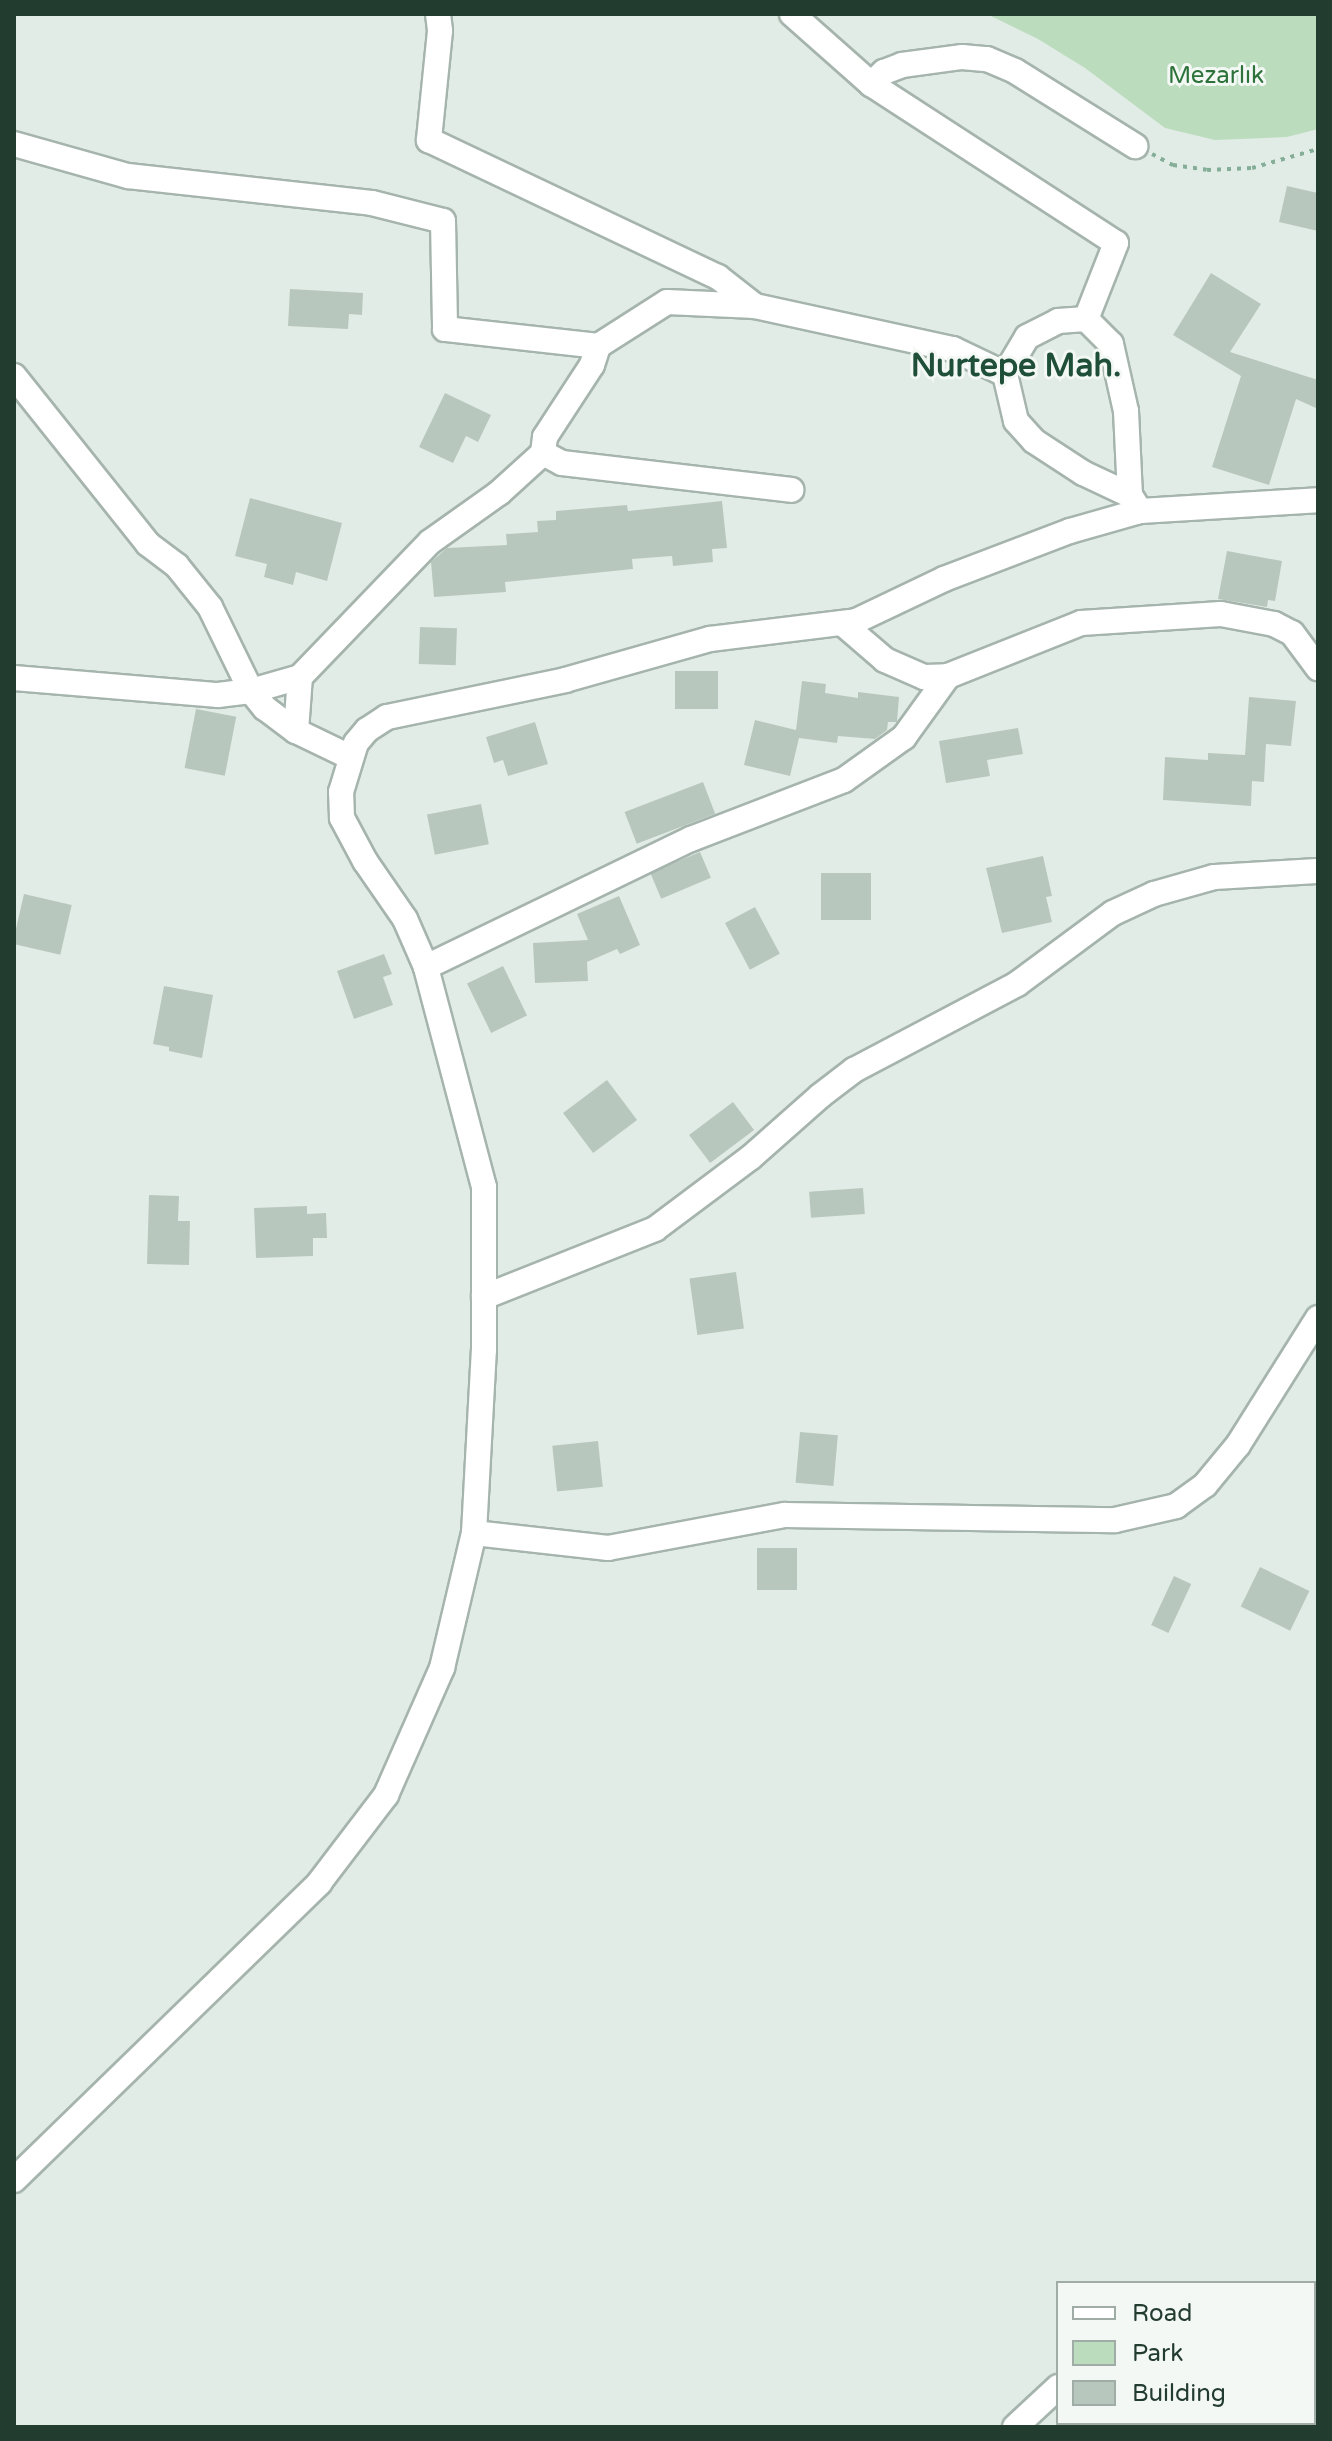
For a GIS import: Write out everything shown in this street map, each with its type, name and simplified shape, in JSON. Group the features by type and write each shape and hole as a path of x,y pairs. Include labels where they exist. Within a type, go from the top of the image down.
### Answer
{"street":[{"path":"438,14 440,31 429,140 718,277 755,306"},
{"path":"792,14 871,84 1116,243 1086,319"},
{"path":"871,84 884,72 902,65 962,57 987,59 1015,71 1135,146"},
{"path":"14,144 128,176 372,203 443,221 445,329 598,346 667,302 755,306 953,349 1005,374"},
{"path":"1086,319 1111,344 1126,411 1135,503 1034,441 1016,421 1005,374 1027,337 1058,321 1086,319"},
{"path":"14,678 218,695 251,691 300,677 430,542 499,493 543,453 545,437 592,365 598,346"},
{"path":"14,376 148,544 177,566 210,607 251,691 265,708 296,731 350,757"},
{"path":"543,453 562,463 791,490"},
{"path":"14,2180 319,1883 386,1795 442,1668 474,1533 484,1297 484,1187 426,967 405,919 365,861 342,818 341,792 350,757 367,730 387,717 565,680 710,639 856,621 944,579 1135,503 1318,500"},
{"path":"842,623 885,660 924,677 948,676 1081,623 1221,614 1274,624 1292,633 1318,668"},
{"path":"426,967 691,839 844,780 904,737 948,676"},
{"path":"296,731 300,677"},
{"path":"484,1297 655,1229 750,1158 854,1070 1017,984 1113,913 1154,894 1214,877 1318,871"},
{"path":"474,1533 608,1548 785,1515 1115,1520 1176,1506 1205,1485 1238,1445 1318,1318"},
{"path":"1015,2427 1056,2389"}],"path":[{"path":"1135,146 1173,165 1207,170 1252,168 1318,149"}],"green space":[{"name":"Mezarlık","path":"1318,14 1318,129 1287,137 1215,140 1165,128 1085,68 1038,39 989,15"}],"building":[{"path":"1287,186 1318,193 1318,231 1279,222"},
{"path":"1211,273 1261,304 1230,352 1318,380 1318,409 1296,399 1269,485 1212,467 1241,376 1173,335"},
{"path":"290,289 363,293 362,315 349,314 348,329 288,326"},
{"path":"445,393 491,415 478,442 466,436 453,463 419,447"},
{"path":"250,498 342,523 327,581 296,572 293,585 264,577 267,564 235,556"},
{"path":"722,501 727,548 712,549 713,562 673,566 672,556 632,559 633,569 505,582 506,592 434,597 431,562 447,548 507,545 506,534 538,532 537,521 556,520 556,511 627,505 628,511"},
{"path":"1227,551 1282,561 1275,601 1268,600 1267,607 1218,599"},
{"path":"420,627 457,628 456,665 419,664"},
{"path":"675,671 718,671 718,709 675,709"},
{"path":"802,681 826,684 825,693 858,698 858,692 899,697 897,722 888,722 887,730 875,739 838,736 837,743 799,738 790,776 744,765 755,720 796,730"},
{"path":"1249,697 1296,701 1291,746 1266,744 1264,782 1252,781 1251,806 1163,800 1165,757 1208,760 1208,753 1245,755"},
{"path":"196,709 236,717 225,776 185,768"},
{"path":"535,722 548,764 508,776 503,760 494,763 486,737"},
{"path":"1018,728 1023,754 987,760 990,776 946,783 939,741"},
{"path":"703,782 715,814 637,844 625,812"},
{"path":"481,804 489,844 435,855 427,814"},
{"path":"700,852 711,878 661,899 650,873"},
{"path":"1043,856 1052,896 1046,897 1052,922 1002,933 986,868"},
{"path":"821,873 871,873 871,920 821,920"},
{"path":"24,894 72,905 60,955 14,944"},
{"path":"619,896 640,945 620,954 617,949 587,962 588,981 535,983 533,943 588,940 577,914"},
{"path":"755,907 780,954 750,970 725,923"},
{"path":"384,954 392,974 383,977 393,1005 354,1019 337,971"},
{"path":"503,966 527,1015 491,1033 467,984"},
{"path":"164,986 213,995 202,1058 153,1044"},
{"path":"607,1080 637,1120 593,1153 563,1113"},
{"path":"733,1102 754,1130 710,1163 689,1135"},
{"path":"863,1188 865,1214 811,1218 809,1192"},
{"path":"149,1195 179,1196 178,1221 190,1221 189,1265 147,1264"},
{"path":"307,1206 307,1214 326,1213 327,1238 313,1238 313,1256 256,1258 254,1208"},
{"path":"736,1272 744,1328 697,1335 689,1279"},
{"path":"800,1432 838,1435 833,1486 796,1483"},
{"path":"598,1441 603,1487 557,1492 552,1446"},
{"path":"757,1548 797,1548 797,1590 757,1590"},
{"path":"1260,1567 1309,1591 1290,1631 1241,1607"},
{"path":"1174,1576 1191,1584 1168,1633 1151,1625"}],"district":[{"name":"Nurtepe Mah.","path":"1016,366"}]}
